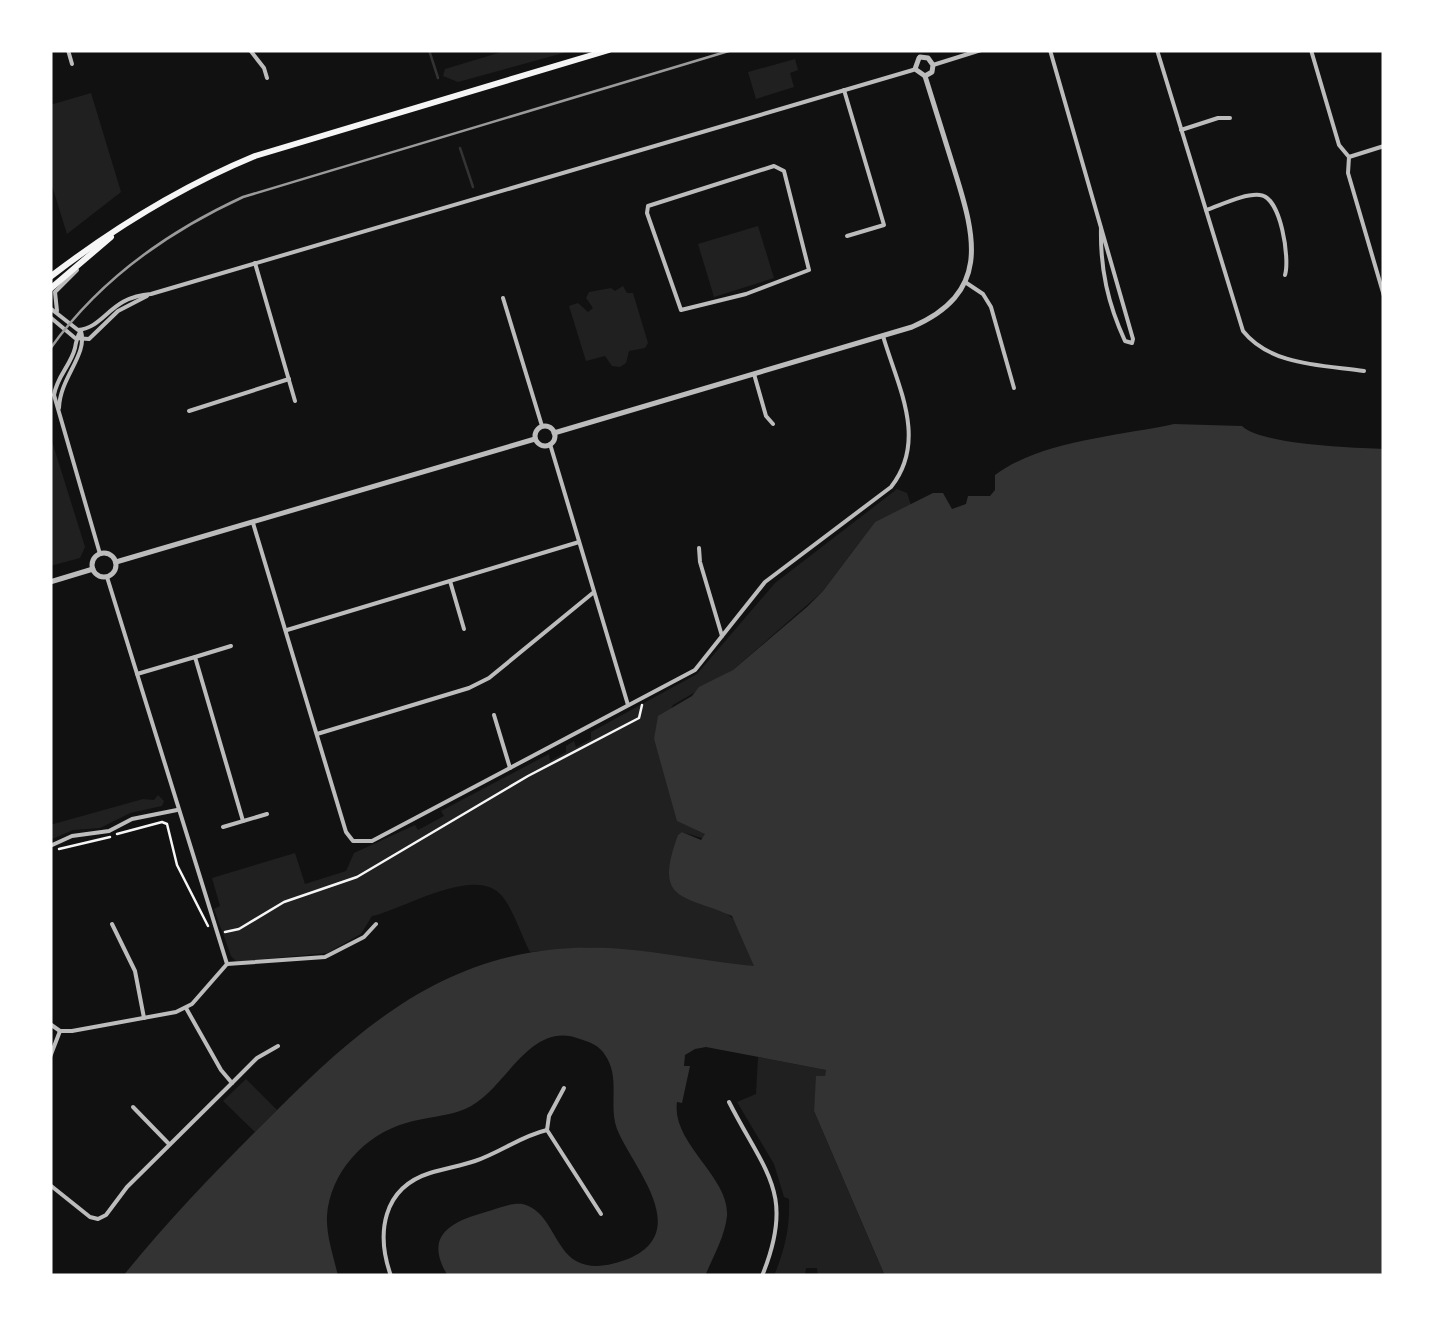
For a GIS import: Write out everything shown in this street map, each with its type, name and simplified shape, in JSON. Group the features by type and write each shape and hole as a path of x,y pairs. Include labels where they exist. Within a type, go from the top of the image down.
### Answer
{"main road":[{"path":"50,277 123,226 208,175 255,156 609,50"},
{"path":"50,288 123,226"}],"street":[{"path":"68,50 72,64"},
{"path":"250,50 264,68 266,78"},
{"path":"933,65 981,50"},
{"path":"1050,50 1133,339 1128,344 1111,314 1100,264 1101,228"},
{"path":"1157,50 1242,331 1252,342 1283,358 1364,372"},
{"path":"1311,50 1339,145 1349,157 1348,173 1384,296"},
{"path":"915,69 919,54 928,58 933,65 926,76"},
{"path":"100,554 60,418 55,388 81,330 95,325 118,303 915,69 926,76 971,225 973,252 965,282 955,298 933,318 883,336 554,433"},
{"path":"844,90 884,225 846,236"},
{"path":"1181,130 1230,118"},
{"path":"1349,157 1384,146"},
{"path":"780,167 794,202 809,270 746,294 680,310 659,256 648,206 780,167"},
{"path":"1206,210 1258,194 1268,197 1287,252 1285,275"},
{"path":"61,316 54,304 57,289 102,246"},
{"path":"256,264 296,401"},
{"path":"965,282 984,294 991,306 1014,388"},
{"path":"50,317 76,338 83,339 94,336 118,311 151,294"},
{"path":"503,298 542,426"},
{"path":"50,308 81,330"},
{"path":"60,418 62,387 80,354 81,330"},
{"path":"253,522 346,832 353,841 372,841 695,670 749,598 891,486 904,470 910,450 910,429 883,336"},
{"path":"754,374 766,416 773,424"},
{"path":"189,411 289,379"},
{"path":"536,439 542,426 548,426 554,433"},
{"path":"554,433 550,444 628,706"},
{"path":"536,439 542,445 550,444"},
{"path":"116,562 536,439"},
{"path":"286,631 579,542"},
{"path":"700,548 700,562 722,636"},
{"path":"100,554 108,554 116,562 113,573 106,576 93,569 93,560 100,554"},
{"path":"50,582 93,569"},
{"path":"106,576 194,868 220,934 226,964"},
{"path":"450,581 464,629"},
{"path":"317,734 469,688 489,678 594,592"},
{"path":"137,674 231,646"},
{"path":"195,657 243,820"},
{"path":"494,715 510,768"},
{"path":"51,849 72,836 110,831 132,819 177,810"},
{"path":"222,827 267,814"},
{"path":"112,924 135,971 144,1018"},
{"path":"50,1024 60,1031 72,1032 186,1008 226,964 325,957 364,936 376,924"},
{"path":"186,1008 220,1070 232,1083"},
{"path":"50,1058 60,1031"},
{"path":"50,1185 90,1216 106,1215 127,1186 257,1058 278,1046"},
{"path":"564,1088 549,1116 547,1130 601,1214"},
{"path":"729,1102 771,1176 777,1201 774,1246 762,1276"},
{"path":"134,1107 170,1144"},
{"path":"391,1276 383,1242 384,1219 393,1198 405,1186 430,1172 488,1156 522,1137 547,1130"}],"path":[{"path":"51,849 166,824 178,864 211,932 220,934 239,929 284,902 367,872 528,776 639,718 642,705"}],"shaded area":[{"path":"508,50 574,50 458,82 443,76 445,69"},
{"path":"795,59 798,70 790,73 794,87 756,99 748,72"},
{"path":"91,93 121,192 67,234 50,179 50,105"},
{"path":"758,226 774,278 714,297 698,244"},
{"path":"623,286 627,293 633,293 648,343 645,348 629,351 626,363 620,367 612,366 605,356 586,361 569,306 578,303 588,312 593,308 586,298 589,292 611,288 615,291"},
{"path":"1174,424 1242,426 1288,441 1384,449 1384,1276 885,1276 814,1111 816,1076 825,1076 826,1070 706,1047 685,1055 684,1066 690,1066 682,1103 677,1102 683,1132 725,1202 724,1231 705,1276 448,1276 438,1250 445,1232 464,1219 512,1204 534,1209 569,1256 589,1265 609,1265 628,1259 647,1247 656,1232 653,1198 617,1129 610,1064 594,1045 562,1036 546,1039 532,1048 480,1100 465,1109 413,1121 363,1146 342,1171 330,1200 329,1239 338,1276 123,1276 205,1183 323,1066 391,1011 428,988 510,957 582,947 754,966 732,916 687,899 671,885 671,857 678,835 682,832 701,840 705,834 677,821 654,739 658,716 692,696 699,687 733,670 807,607 875,522 933,493 943,493 952,509 966,504 968,496 990,496 995,490 995,475 1034,454"},
{"path":"50,435 85,547 80,558 50,566"},
{"path":"897,489 907,493 911,505 875,522 823,591 733,670 673,705 654,739 663,769 705,839 682,832 726,913 737,922 755,967 588,947 530,952 502,896 490,887 475,885 439,891 372,916 361,934 327,953 244,961 231,956 214,909 220,906 212,878 295,853 305,884 346,871 354,853 415,825 418,830 444,816 441,811 549,754 550,761 566,752 566,746 574,741 576,747 591,739 591,732 697,674 775,583"},
{"path":"158,795 164,801 162,806 130,813 100,828 73,830 50,840 50,825 143,799 154,800"},
{"path":"758,1057 826,1070 825,1077 817,1076 814,1111 885,1276 818,1276 817,1268 806,1268 805,1275 774,1276 786,1238 789,1199 784,1197 774,1164 737,1102 756,1094"},
{"path":"246,1079 277,1110 255,1132 223,1101"}],"waterway":[{"path":"429,50 438,78"},
{"path":"460,148 473,187"}],"railway":[{"path":"50,349 90,301 136,260 243,197 732,50"}]}
